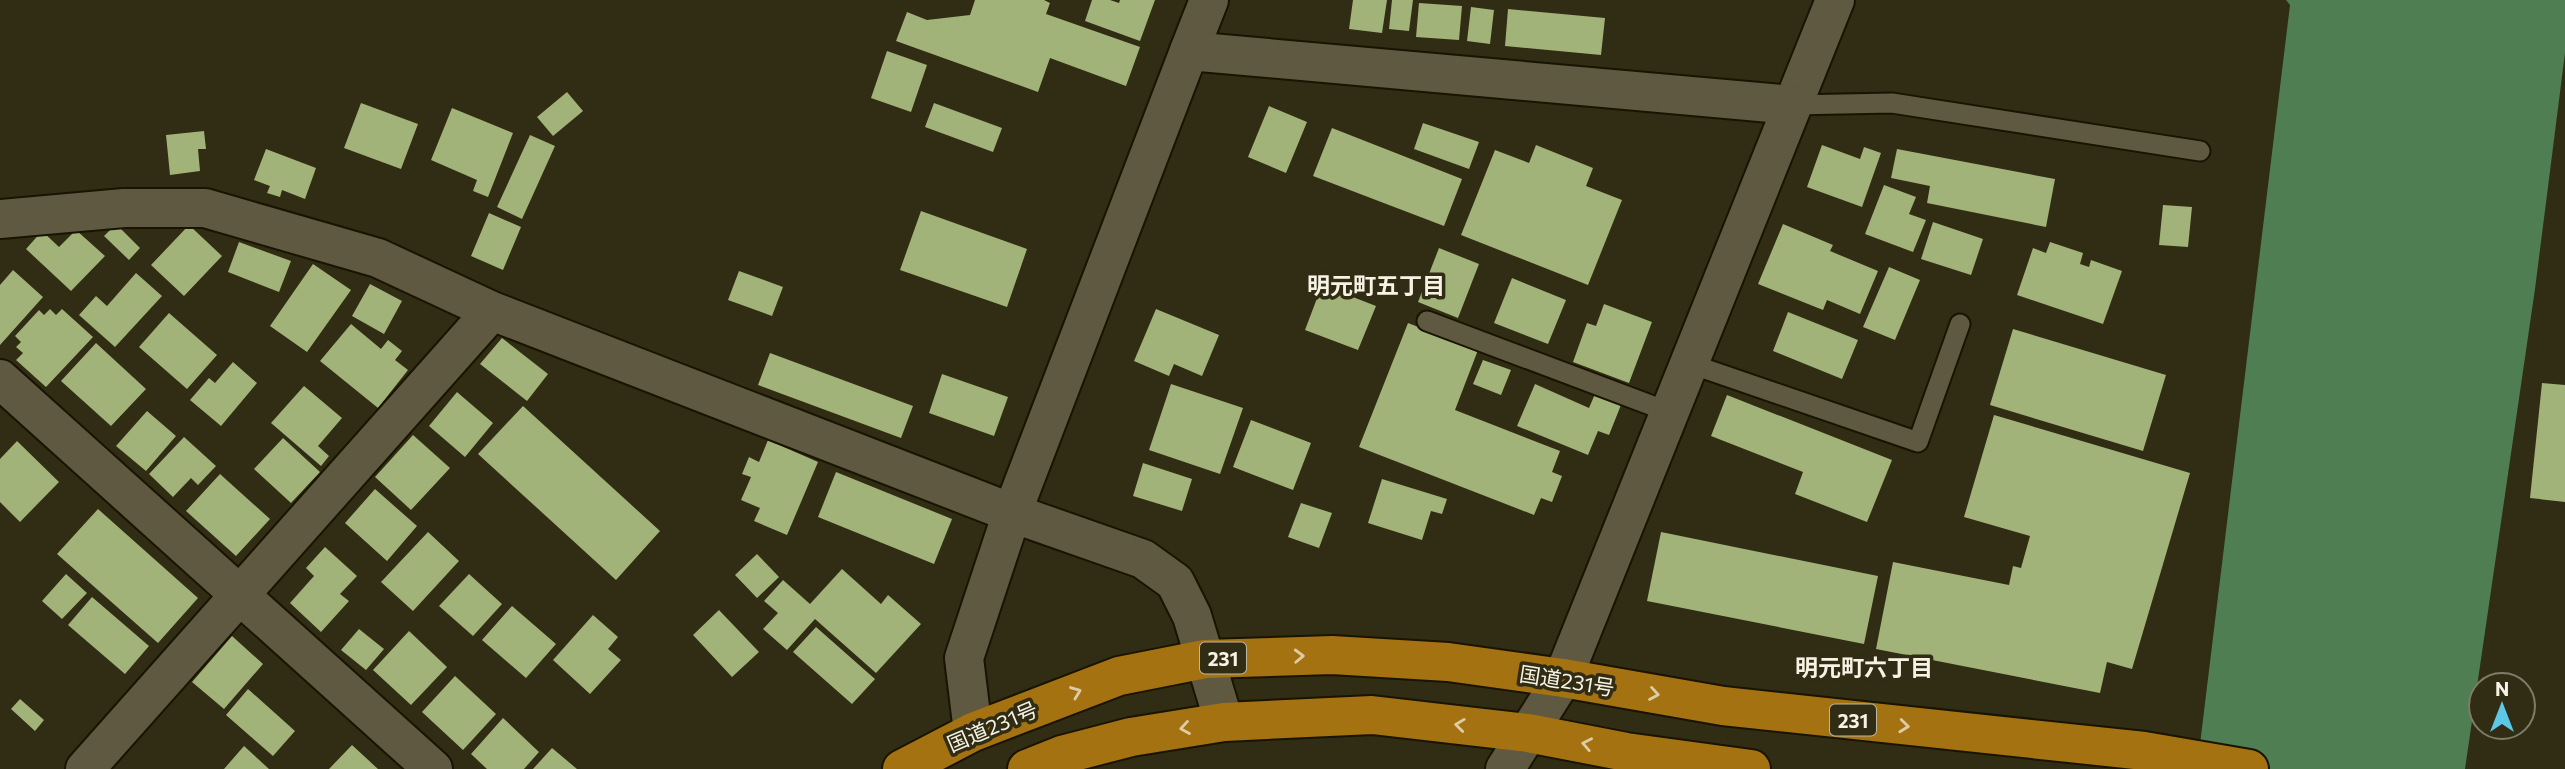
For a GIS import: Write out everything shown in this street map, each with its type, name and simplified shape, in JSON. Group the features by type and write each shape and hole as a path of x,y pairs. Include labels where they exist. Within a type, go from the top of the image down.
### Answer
{"highway":[{"name":"国道231号","path":"902,769 973,732 1119,676 1205,659 1332,655 1448,662 1563,678 1723,706 2144,751 2249,769"},
{"path":"1027,769 1062,755 1131,737 1224,722 1372,715 1528,733 1626,752 1751,769"}],"street":[{"path":"973,732 964,658 1012,513 1209,0"},
{"path":"1505,769 1563,678 1835,0"},
{"path":"1189,51 1792,105"},
{"path":"0,219 124,208 205,208 378,258 492,311 1012,513 1143,559 1175,582 1192,616 1224,722"},
{"path":"85,769 492,311"},
{"path":"0,379 433,769"}],"lane":[{"path":"1792,105 1892,103 2200,151"},
{"path":"1427,321 1669,412"},
{"path":"1688,363 1918,442 1960,324"}],"shaded area":[{"path":"2286,0 2565,0 2565,53 2535,289 2479,671 2467,671 2469,741 2465,769 2197,769 2290,5"}],"building":[{"path":"975,0 1044,0 1050,3 1046,14 1140,47 1126,86 1050,58 1038,92 896,41 907,12 927,20 970,15"},
{"path":"1092,0 1119,3 1120,0 1155,0 1140,41 1085,21"},
{"path":"1353,0 1387,0 1382,33 1349,29"},
{"path":"1392,0 1413,0 1409,31 1389,29"},
{"path":"1419,3 1462,6 1459,40 1416,37"},
{"path":"1471,7 1494,10 1490,44 1467,41"},
{"path":"1508,9 1605,18 1601,55 1505,46"},
{"path":"887,51 927,65 911,112 871,98"},
{"path":"567,92 583,111 553,136 537,117"},
{"path":"361,103 418,124 401,169 344,148"},
{"path":"934,103 1002,128 993,152 925,127"},
{"path":"1269,106 1307,122 1286,173 1248,157"},
{"path":"452,108 513,133 488,197 473,191 477,180 431,160"},
{"path":"1423,123 1479,142 1469,169 1414,149"},
{"path":"1332,128 1462,179 1444,226 1313,176"},
{"path":"204,131 206,149 198,149 200,171 170,175 166,135"},
{"path":"530,135 555,146 522,219 497,207"},
{"path":"1536,145 1593,168 1586,186 1622,200 1588,285 1461,235 1495,150 1529,163"},
{"path":"1822,145 1860,159 1864,147 1881,153 1862,207 1807,187"},
{"path":"266,149 316,168 305,199 282,190 280,197 267,193 270,186 254,180"},
{"path":"1897,149 2055,179 2046,227 1927,203 1930,186 1891,178"},
{"path":"1884,185 1916,197 1909,214 1926,220 1913,252 1865,234"},
{"path":"2163,205 2192,207 2188,247 2159,245"},
{"path":"921,211 1027,249 1007,307 900,270"},
{"path":"489,213 521,227 503,270 471,256"},
{"path":"1933,222 1983,239 1971,275 1921,259"},
{"path":"116,224 140,248 129,260 104,236"},
{"path":"1783,224 1833,245 1830,251 1878,271 1860,314 1827,300 1823,310 1758,284"},
{"path":"189,225 222,256 184,296 151,265"},
{"path":"76,230 105,256 71,291 26,249 42,231 59,247"},
{"path":"239,242 291,261 279,292 228,272"},
{"path":"2050,242 2083,253 2080,264 2089,267 2091,260 2122,271 2103,324 2017,295 2033,248 2046,253"},
{"path":"1439,248 1479,264 1458,318 1418,302"},
{"path":"313,264 351,290 307,352 270,326"},
{"path":"1889,267 1920,280 1895,340 1863,327"},
{"path":"13,270 43,297 0,345 0,285"},
{"path":"739,271 783,287 772,316 728,300"},
{"path":"136,273 162,296 115,347 79,315 96,296 107,306"},
{"path":"1512,278 1566,300 1548,344 1494,323"},
{"path":"370,284 402,301 384,334 352,316"},
{"path":"1322,285 1376,306 1358,350 1305,330"},
{"path":"1604,304 1652,322 1629,383 1573,362 1587,323 1596,326"},
{"path":"50,309 56,315 62,309 93,337 46,387 16,360 23,353 16,347 21,342 15,336 39,310 44,315"},
{"path":"1156,309 1219,335 1202,376 1174,364 1169,376 1134,361"},
{"path":"1788,312 1858,340 1842,379 1773,351"},
{"path":"169,313 217,355 187,389 139,347"},
{"path":"1408,323 1478,350 1455,410 1560,451 1552,472 1562,476 1552,502 1541,498 1534,515 1359,447"},
{"path":"351,324 381,349 388,340 402,351 395,360 408,370 378,408 320,361"},
{"path":"2013,329 2166,375 2143,451 1990,405"},
{"path":"502,338 548,374 527,401 480,364"},
{"path":"96,343 146,389 111,426 61,381"},
{"path":"770,353 913,406 901,438 758,385"},
{"path":"1483,360 1511,370 1501,395 1473,384"},
{"path":"233,362 257,383 221,426 190,400 209,378 215,383"},
{"path":"942,374 1008,397 994,436 929,413"},
{"path":"2542,383 2565,385 2565,502 2530,498"},
{"path":"1171,384 1243,408 1220,474 1149,450"},
{"path":"1535,384 1589,408 1595,394 1621,405 1609,435 1598,431 1588,455 1517,426"},
{"path":"304,386 342,418 318,446 329,456 321,466 271,423"},
{"path":"457,392 493,423 465,457 429,426"},
{"path":"1727,395 1892,460 1867,522 1795,494 1803,472 1711,436"},
{"path":"523,406 660,531 616,580 478,454"},
{"path":"147,411 176,436 146,471 116,446"},
{"path":"1994,415 2190,473 2132,669 2107,662 2100,693 1876,649 1893,562 2009,585 2013,566 2021,568 2030,536 1964,517"},
{"path":"1251,420 1311,443 1293,490 1233,467"},
{"path":"413,435 450,468 411,510 375,477"},
{"path":"184,437 216,466 198,485 191,478 173,497 149,474"},
{"path":"283,438 320,472 291,503 254,469"},
{"path":"768,440 818,462 787,535 754,521 760,508 741,500 751,477 742,474 749,457 759,462"},
{"path":"17,441 59,482 20,522 0,502 0,459"},
{"path":"1143,463 1192,479 1182,511 1133,496"},
{"path":"836,472 952,519 934,564 818,517"},
{"path":"220,474 270,519 236,556 186,511"},
{"path":"1382,479 1447,499 1442,514 1431,511 1422,540 1368,523"},
{"path":"375,489 417,526 387,561 345,523"},
{"path":"1301,503 1332,513 1319,548 1288,537"},
{"path":"98,509 198,598 158,643 57,554"},
{"path":"428,532 459,561 413,611 381,582"},
{"path":"1661,532 1878,576 1864,644 1647,601"},
{"path":"325,547 357,576 340,594 349,601 321,632 290,603 314,576 306,568"},
{"path":"757,554 779,577 757,598 735,575"},
{"path":"842,569 881,604 888,595 921,624 876,673 815,619 787,650 763,629 778,613 764,601 783,580 810,604"},
{"path":"66,574 87,593 62,619 42,601"},
{"path":"469,574 502,604 473,636 439,606"},
{"path":"92,597 149,646 125,674 68,625"},
{"path":"512,606 556,644 526,678 482,640"},
{"path":"719,610 759,652 732,677 693,635"},
{"path":"593,615 618,637 608,649 621,660 590,694 553,660"},
{"path":"816,627 875,679 852,704 793,652"},
{"path":"359,629 384,649 366,670 341,650"},
{"path":"409,631 447,667 411,705 373,670"},
{"path":"232,636 263,664 224,709 192,682"},
{"path":"455,676 496,714 463,750 422,712"},
{"path":"248,689 295,731 273,756 226,715"},
{"path":"20,699 44,720 35,731 11,709"},
{"path":"503,718 539,752 524,769 487,769 471,754"},
{"path":"352,745 378,769 329,769"},
{"path":"244,746 269,769 224,769"},
{"path":"552,748 577,769 533,769"}],"district":[{"name":"明元町五丁目","path":"1376,285"},
{"name":"明元町六丁目","path":"1864,667"}]}
